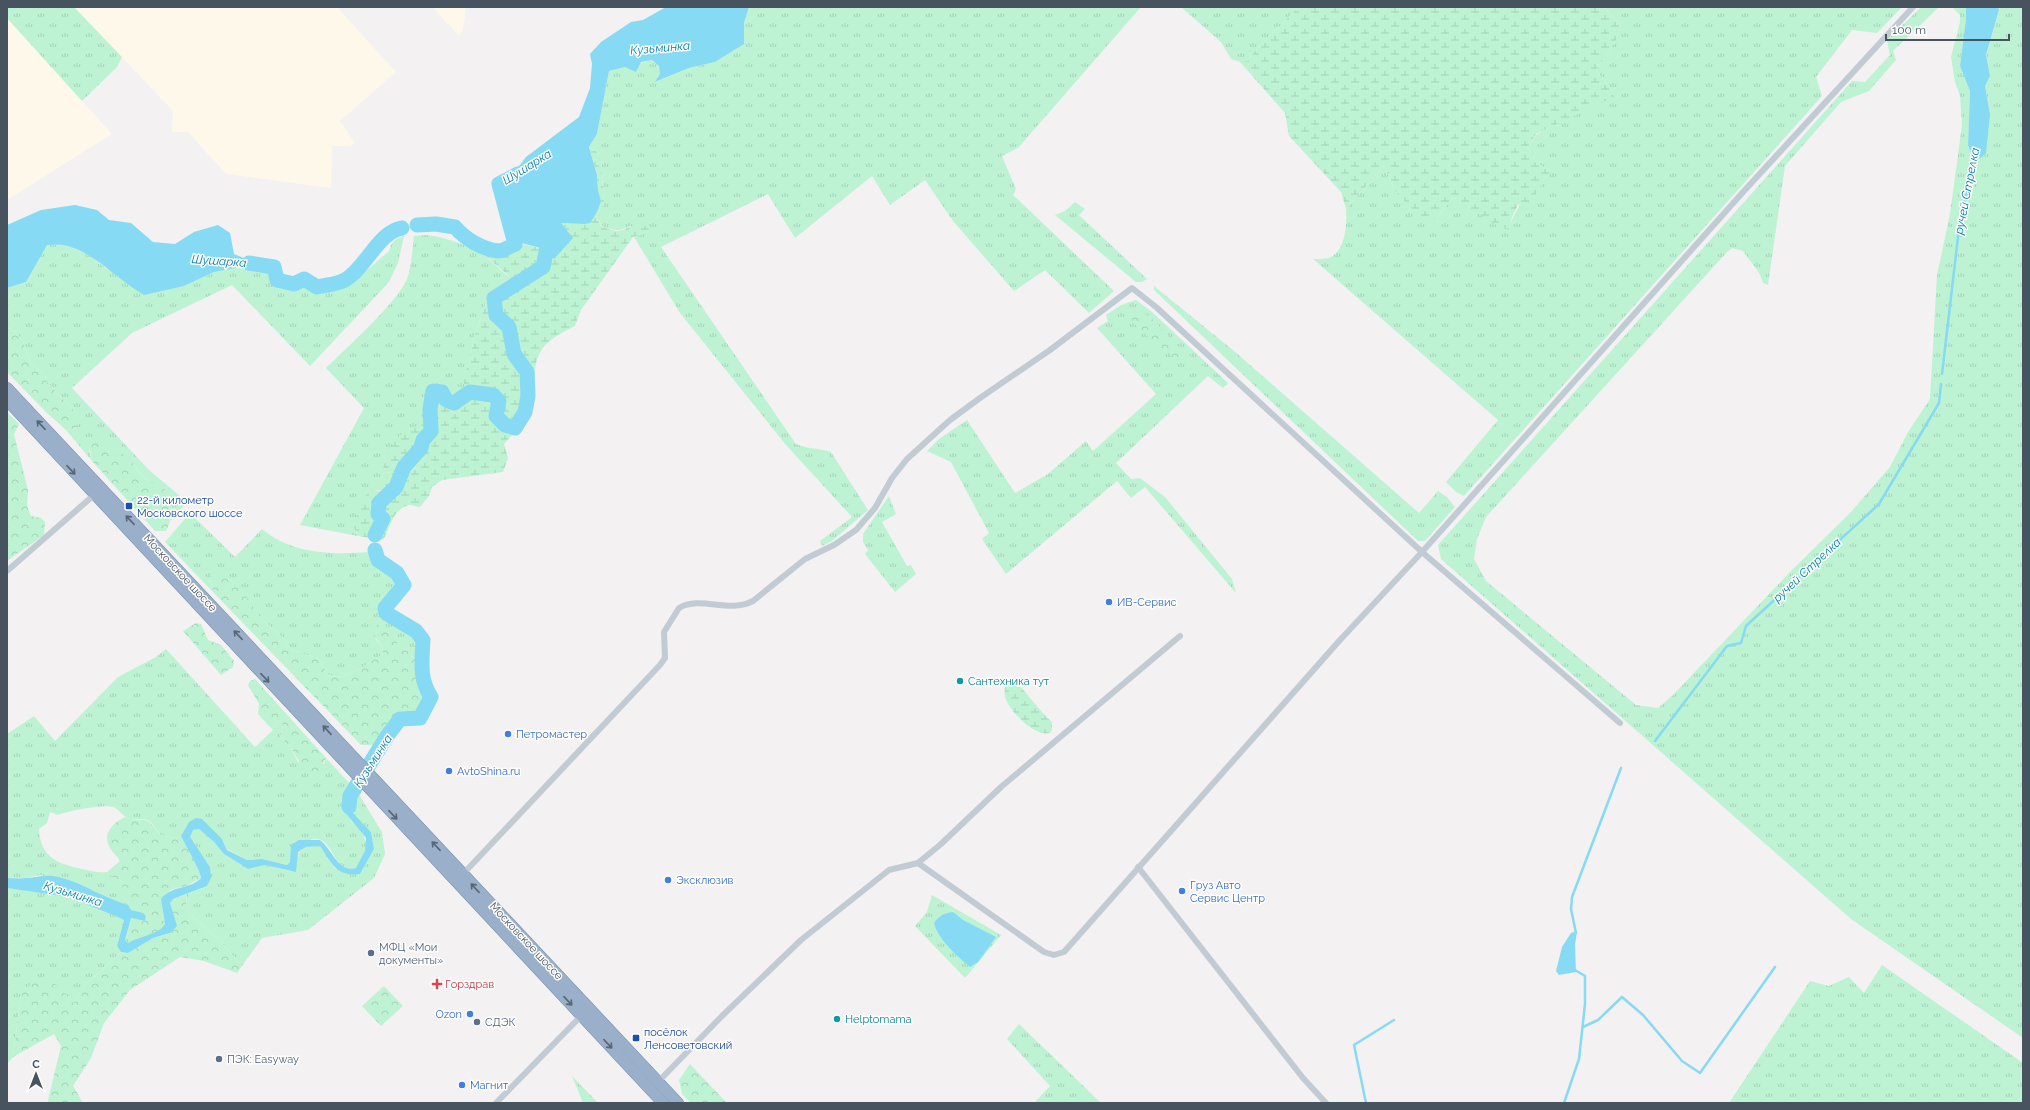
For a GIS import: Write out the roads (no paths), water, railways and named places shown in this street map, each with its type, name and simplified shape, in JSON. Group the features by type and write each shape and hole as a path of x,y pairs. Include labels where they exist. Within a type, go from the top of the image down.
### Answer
{"highway":[{"name":"Московское шоссе","path":"7,388 350,762"},
{"name":"Московское шоссе","path":"7,400 94,495 350,762"},
{"path":"350,762 370,783"},
{"name":"Московское шоссе","path":"370,783 463,874 585,1011"},
{"name":"Московское шоссе","path":"370,783 655,1086 678,1103"},
{"name":"Московское шоссе","path":"655,1086 663,1103"}],"street":[{"path":"918,863 1044,952 1054,955 1064,952 1340,640 1422,552 1829,97 1913,7"},
{"path":"463,874 660,665 665,658 664,632 679,608 696,603 733,607 744,605 753,601 806,559 846,538 866,521 892,478 907,459 933,434 980,398 1050,350 1132,288 1156,307 1422,552 1620,724"},
{"path":"7,571 94,495"},
{"path":"655,1086 722,1016 801,940 889,870 918,863 941,844 1001,787 1180,636"},
{"path":"1138,867 1302,1078 1326,1103"},
{"path":"496,1103 585,1011"}],"water":[{"path":"666,7 749,7 744,23 744,44 715,62 689,68 655,82 660,74 659,66 652,60 641,62 636,72 625,67 609,71 597,134 589,147 597,175 598,190 601,201 597,212 590,223 561,223 573,238 554,259 541,248 517,242 500,183 520,165 526,157 579,117 590,88 592,64 590,54 601,42 631,22 643,20"},
{"path":"1966,7 1998,7 1999,10 1986,55 1990,76 1985,86 1990,114 1986,153 1975,162 1968,145 1970,91 1960,66 1966,19"},
{"path":"75,205 97,210 109,220 131,223 153,242 175,244 194,232 218,225 230,233 234,254 251,261 268,263 268,269 251,265 214,272 184,286 144,295 79,250 66,245 47,245 26,282 7,288 7,225 41,210"},
{"path":"352,786 358,793 353,798 352,812 371,832 374,849 360,874 345,873 340,871 332,863 320,846 306,847 298,852 296,872 265,865 248,869 224,854 214,842 199,829 193,830 190,837 210,867 211,878 207,886 173,899 170,903 177,926 170,933 153,938 128,953 121,952 117,946 124,920 69,897 7,888 7,878 54,876 77,883 110,899 128,905 131,910 143,913 146,916 145,921 131,918 125,940 128,943 162,928 165,924 161,899 175,889 196,882 201,878 196,864 181,836 189,822 196,818 202,819 222,839 227,850 247,860 262,859 287,865 290,862 291,845 299,840 320,840 340,864 350,869 356,868 365,851 366,838 344,811 347,795"},
{"path":"953,912 963,920 996,937 978,962 970,967 954,953 939,935 934,923 942,915"},
{"path":"1577,931 1575,945 1576,972 1559,975 1556,971 1562,947 1571,933"}],"waterway":[{"name":"ручей Стрелка","path":"1942,374 1960,220 1975,160"},
{"name":"Шушарка","path":"417,225 436,224 455,227 480,246 492,250 502,250 515,244 499,184 518,174"},
{"name":"Шушарка","path":"249,263 274,267 277,280 294,284 304,279 317,287 335,283 345,280 359,267 386,236 402,228"},
{"name":"Кузьминка","path":"375,535 383,519 378,514 379,503 396,487 404,467 421,448 423,440 431,431 430,409 433,391 442,392 446,400 454,403 470,392 493,395 499,401 496,416 505,425 515,428 525,412 528,396 527,372 514,354 509,327 496,315 494,298 543,267 550,233"},
{"name":"ручей Стрелка","path":"1655,741 1727,646 1741,643 1746,626 1879,504 1939,403 1941,384"},
{"name":"Кузьминка","path":"349,807 350,796 387,736 400,719 420,718 431,697 427,690 422,670 423,640 416,631 386,613 385,608 404,585 397,573 378,560 375,550"},
{"path":"1576,933 1571,909 1572,897 1621,768"},
{"path":"1583,1027 1598,1020 1622,997 1643,1015 1682,1061 1700,1073 1775,967"},
{"path":"1564,1103 1579,1059 1585,1004 1585,976 1575,970"},
{"path":"1366,1103 1354,1045 1394,1020"}],"place":[{"name":"22-й километр Московского шоссе","path":"129,506"},
{"name":"ИВ-Сервис","path":"1109,602"},
{"name":"Сантехника тут","path":"960,681"},
{"name":"Петромастер","path":"508,734"},
{"name":"AvtoShina.ru","path":"449,771"},
{"name":"Эксклюзив","path":"668,880"},
{"name":"Груз Авто Сервис Центр","path":"1182,891"},
{"name":"МФЦ «Мои документы»","path":"371,953"},
{"name":"Горздрав","path":"437,984"},
{"name":"Ozon","path":"470,1014"},
{"name":"Helptomama","path":"837,1019"},
{"name":"СДЭК","path":"477,1022"},
{"name":"посёлок Ленсоветовский","path":"636,1038"},
{"name":"ПЭК: Easyway","path":"219,1059"},
{"name":"Магнит","path":"462,1085"}]}
